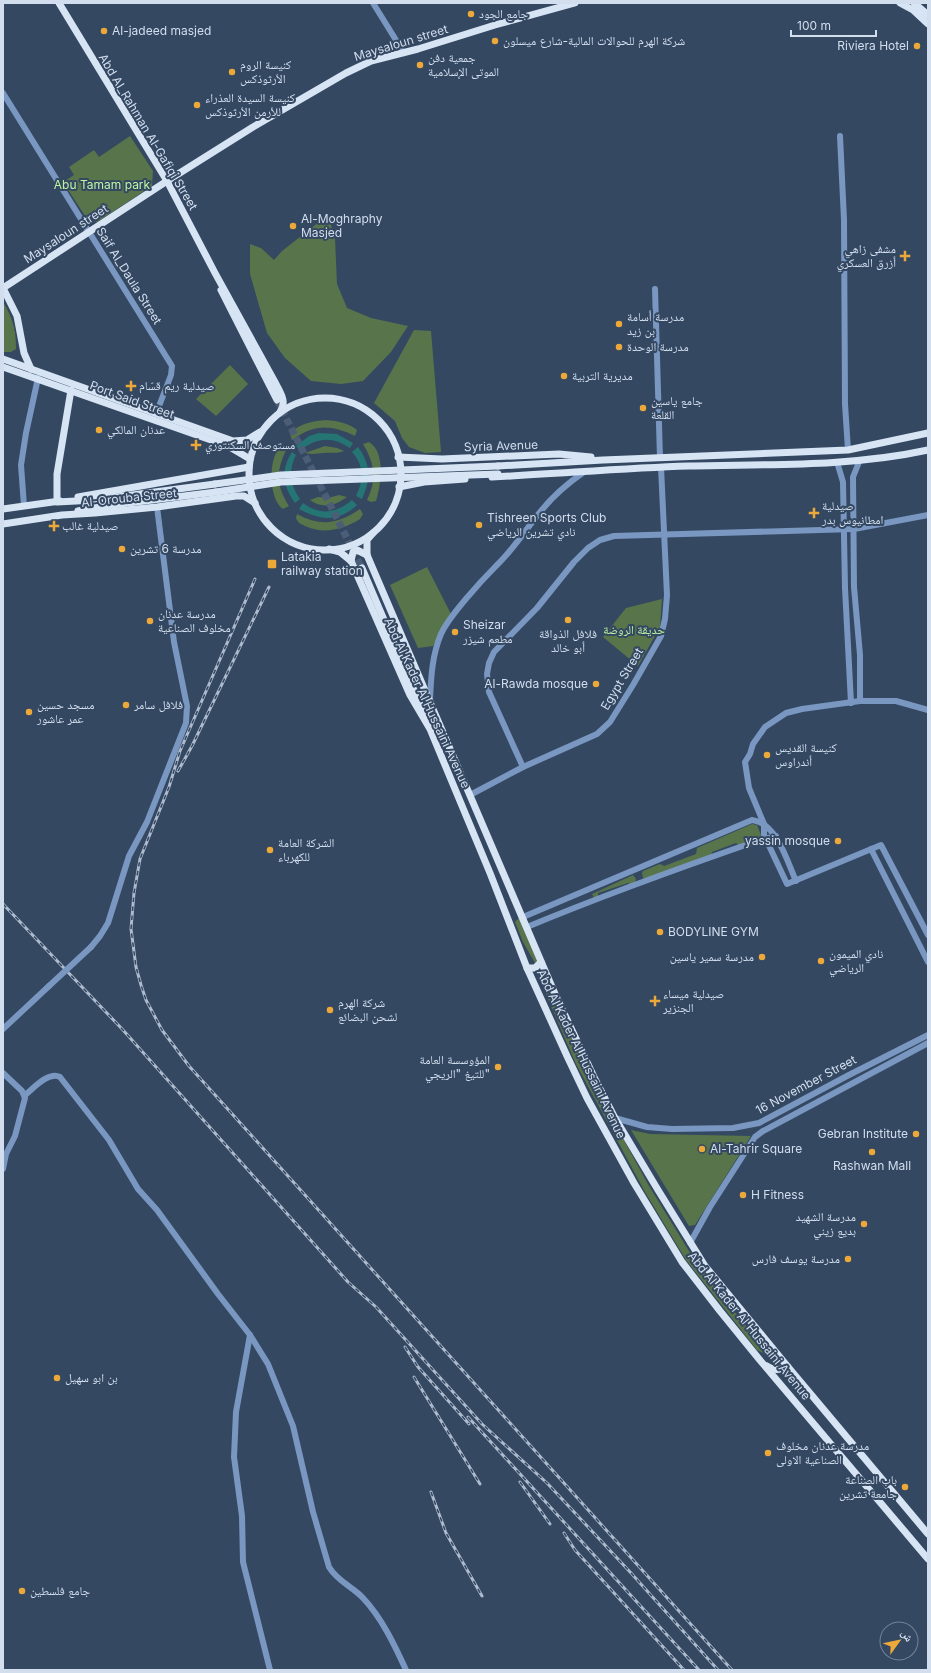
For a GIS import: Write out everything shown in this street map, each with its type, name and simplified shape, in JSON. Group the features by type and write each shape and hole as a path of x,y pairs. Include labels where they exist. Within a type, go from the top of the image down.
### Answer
{"main road":[{"name":"Abd Al_Rahman Al-Gafiqi Street","path":"59,3 167,181 215,273"},
{"name":"Maysaloun street","path":"3,288 253,127 346,73 371,61 404,53 495,25 575,3"},
{"path":"900,3 913,10 928,24"},
{"path":"914,3 928,15"},
{"path":"215,273 228,305 277,400"},
{"path":"215,273 230,298 283,398 284,404 279,414"},
{"path":"3,288 17,316 24,353 32,369"},
{"path":"3,359 233,441 247,440 262,431 279,414 289,407 308,400 327,398 347,402 365,410 380,422 392,439 398,457 400,472 396,500 390,512 367,540 367,556"},
{"name":"Port Said Street","path":"3,367 38,378 228,446 250,459"},
{"path":"71,390 58,474 57,502 95,500 281,482 498,474 566,469 609,470"},
{"path":"262,431 253,449 249,467 250,486 255,503 266,521 289,541 309,548 329,549 340,552 351,561 353,552 357,550 367,556"},
{"path":"62,514 96,506 215,488 281,475 848,450 928,433"},
{"path":"399,487 424,482 453,479 661,467 859,462 928,450"},
{"name":"Syria Avenue","path":"398,457 442,459 565,454 604,460"},
{"name":"Al-Orouba Street","path":"3,509 57,502 94,493 249,467"},
{"name":"Al-Orouba Street","path":"3,524 62,514 96,514 236,496 244,496 255,503"},
{"path":"329,549 352,544 373,532"},
{"name":"Abd Al Kader Al Hussaini Avenue","path":"367,556 541,962 594,1077 615,1118 705,1266 928,1534"},
{"name":"Abd Al Kader Al Hussaini Avenue","path":"351,561 410,694 430,729 535,986 587,1098 638,1190 682,1262 759,1359 928,1559"},
{"path":"362,568 430,729"},
{"path":"527,968 535,968 541,962"},
{"path":"535,986 540,982 550,982"},
{"path":"759,1359 771,1369 779,1370 788,1367"}],"street":[{"path":"373,3 404,53"},
{"name":"Saif Al_Daula Street","path":"3,93 172,366 171,374 156,414"},
{"path":"840,136 844,220 845,404 848,450"},
{"path":"654,289 660,458"},
{"path":"24,506 21,465 26,432 38,378"},
{"path":"837,462 843,482 851,703"},
{"path":"859,462 853,477 854,588 860,655 860,701"},
{"name":"Egypt Street","path":"470,795 523,767 600,732 610,722 633,685 662,631 666,595 661,467"},
{"path":"430,702 433,663 441,633 453,616 542,510 566,486 584,472"},
{"path":"3,1029 100,936 111,916 129,856 147,822 186,723 187,706 174,642 157,507"},
{"path":"523,767 489,692 487,674 489,663 494,652 537,608 574,562 596,542 609,537 663,534 854,529 928,515"},
{"path":"928,710 896,701 860,701 802,708 786,712 765,727 753,744 750,754 745,762 749,788 764,824 766,838 787,884 881,845 928,935"},
{"path":"523,918 752,820 764,824 776,836 796,881"},
{"path":"527,927 627,887 766,838 776,836"},
{"path":"871,850 928,961"},
{"name":"16 November Street","path":"615,1118 647,1127 747,1127 759,1123 928,1035"},
{"name":"16 November Street","path":"690,1243 710,1207 755,1137 763,1131 928,1043"},
{"path":"3,1073 25,1095 15,1136 6,1154 3,1169"},
{"path":"25,1095 49,1076 55,1075 60,1077 110,1140 138,1189 157,1210 218,1294 250,1335 268,1364 294,1426 313,1512 329,1567 335,1575 360,1595 368,1604 394,1645 406,1670"},
{"path":"847,1076 850,1084"},
{"path":"250,1335 236,1412 234,1457 242,1516 243,1562 270,1670"}],"green space":[{"name":"Abu Tamam park","path":"130,136 153,171 152,186 97,222 87,219 63,182 74,175 69,167 94,150 99,157"},
{"path":"328,215 335,238 337,284 347,308 371,318 408,326 391,352 363,381 341,384 311,381 285,358 267,333 250,274 250,244 261,248 274,260 282,251"},
{"path":"3,302 12,319 15,330 16,349 11,352 3,352"},
{"path":"414,330 431,331 441,452 425,453 409,447 402,438 395,421 374,403"},
{"path":"230,365 248,384 216,416 196,399"},
{"path":"326,420 347,424 357,430 355,436 338,429 323,428 308,431 292,440 290,434 298,427 312,422"},
{"path":"369,442 378,453 381,470 376,501 371,502 367,500 372,486 373,472 370,458 363,444"},
{"path":"325,446 344,451 336,453 305,453"},
{"path":"279,449 286,450 279,472 280,485 289,506 283,509 278,504 275,497 272,480 273,462 275,454"},
{"path":"339,495 347,497 338,503 328,505 319,505 310,500 318,497 328,498"},
{"path":"360,509 363,514 360,519 347,526 334,530 312,529 301,524 296,518 297,514 314,521 337,521"},
{"path":"427,567 453,618 433,646 418,648 390,585"},
{"name":"حديقة الروضة","path":"662,599 660,627 638,666 603,637 626,608"},
{"path":"752,824 757,825 761,835 759,839 739,846 736,843 712,852 711,856 646,879 643,878 643,871 660,864 664,866 696,854 697,848"},
{"path":"633,875 636,879 635,883 631,885 628,883 598,893 598,896 594,898 592,894"},
{"path":"519,918 537,961 535,963 523,942 515,922"},
{"path":"545,992 548,992 554,1005 559,1010 580,1057 609,1113 649,1186 689,1251 716,1289 778,1365 776,1367 763,1353 757,1350 686,1260 645,1192 576,1064"},
{"path":"631,1130 650,1134 751,1136 695,1225 689,1226"}],"shaded area":[{"path":"319,433 337,434 353,443 350,448 337,441 318,441 306,446 300,451 296,446 309,436"},
{"path":"358,447 365,460 368,472 367,485 362,499 356,496 359,490 362,473 361,467 352,452"},
{"path":"292,452 296,455 291,472 292,483 300,499 295,503 288,491 284,478 288,459"},
{"path":"352,500 357,505 350,511 336,517 329,518 315,516 299,509 303,503 316,510 334,510"}],"tunnel":[{"path":"277,400 362,568"}],"railway":[{"path":"255,579 180,751 169,787 140,859 134,893 131,929 136,967 146,1000 162,1030 189,1066 732,1670"},
{"path":"178,771 192,746 269,587"},
{"path":"3,904 123,1030 348,1282 376,1307 482,1424 547,1483 631,1573 718,1670"},
{"path":"405,1347 418,1367 469,1424"},
{"path":"414,1377 480,1484"},
{"path":"468,1417 699,1670"},
{"path":"520,1482 550,1524"},
{"path":"431,1492 446,1533 482,1596"},
{"path":"564,1533 575,1550 684,1670"}],"place":[{"name":"جامع الجود","path":"471,14"},
{"name":"Al-jadeed masjed","path":"104,31"},
{"name":"شركة الهرم للحوالات المالية-شارع ميسلون","path":"495,41"},
{"name":"Riviera Hotel","path":"917,46"},
{"name":"جمعية دفن الموتى الإسلامية","path":"420,65"},
{"name":"كنيسة الروم الأرثوذكس","path":"232,72"},
{"name":"كنيسة السيدة العذراء للأرمن الأرثوذكس","path":"197,105"},
{"name":"Al-Moghraphy Masjed","path":"293,226"},
{"name":"مشفى زاهي أزرق العسكري","path":"905,256"},
{"name":"مدرسة أسامة بن زيد","path":"619,324"},
{"name":"مدرسة الوحدة","path":"619,347"},
{"name":"مديرية التربية","path":"564,376"},
{"name":"صيدلية ريم قسّام","path":"131,386"},
{"name":"جامع ياسين القلعة","path":"643,408"},
{"name":"عدنان المالكي","path":"99,430"},
{"name":"مستوصف السكنتوري","path":"196,445"},
{"name":"صيدلية امطانيوس بدر","path":"814,513"},
{"name":"Tishreen Sports Club نادي تشرين الرياضي","path":"479,525"},
{"name":"صيدلية غالب","path":"54,526"},
{"name":"مدرسة 6 تشرين","path":"122,549"},
{"name":"Latakia railway station","path":"272,564"},
{"name":"فلافل الذواقة أبو خالد","path":"568,620"},
{"name":"مدرسة عدنان مخلوف الصناعية","path":"150,621"},
{"name":"Sheizar مطعم شيزر","path":"455,632"},
{"name":"Al-Rawda mosque","path":"596,684"},
{"name":"فلافل سامر","path":"126,705"},
{"name":"مسجد حسين عمر عاشور","path":"29,712"},
{"name":"كنيسة القديس أندراوس","path":"767,755"},
{"name":"yassin mosque","path":"838,841"},
{"name":"الشركة العامة للكهرباء","path":"270,850"},
{"name":"BODYLINE GYM","path":"660,932"},
{"name":"مدرسة سمير ياسين","path":"762,957"},
{"name":"نادي الميمون الرياضي","path":"821,961"},
{"name":"صيدلية ميساء الجنزير","path":"655,1001"},
{"name":"شركة الهرم لشحن البضائع","path":"330,1010"},
{"name":"المؤوسسة العامة للتيغ \"الريجي\"","path":"498,1067"},
{"name":"Gebran Institute","path":"916,1134"},
{"name":"Al-Tahrir Square","path":"702,1149"},
{"name":"Rashwan Mall","path":"872,1152"},
{"name":"H Fitness","path":"743,1195"},
{"name":"مدرسة الشهيد بديع زيني","path":"864,1224"},
{"name":"مدرسة يوسف فارس","path":"848,1259"},
{"name":"بن ابو سهيل","path":"57,1378"},
{"name":"مدرسة عدنان مخلوف الصناعية الاولى","path":"768,1453"},
{"name":"باب الصناعة جامعة تشرين","path":"905,1487"},
{"name":"جامع فلسطين","path":"22,1591"}]}
